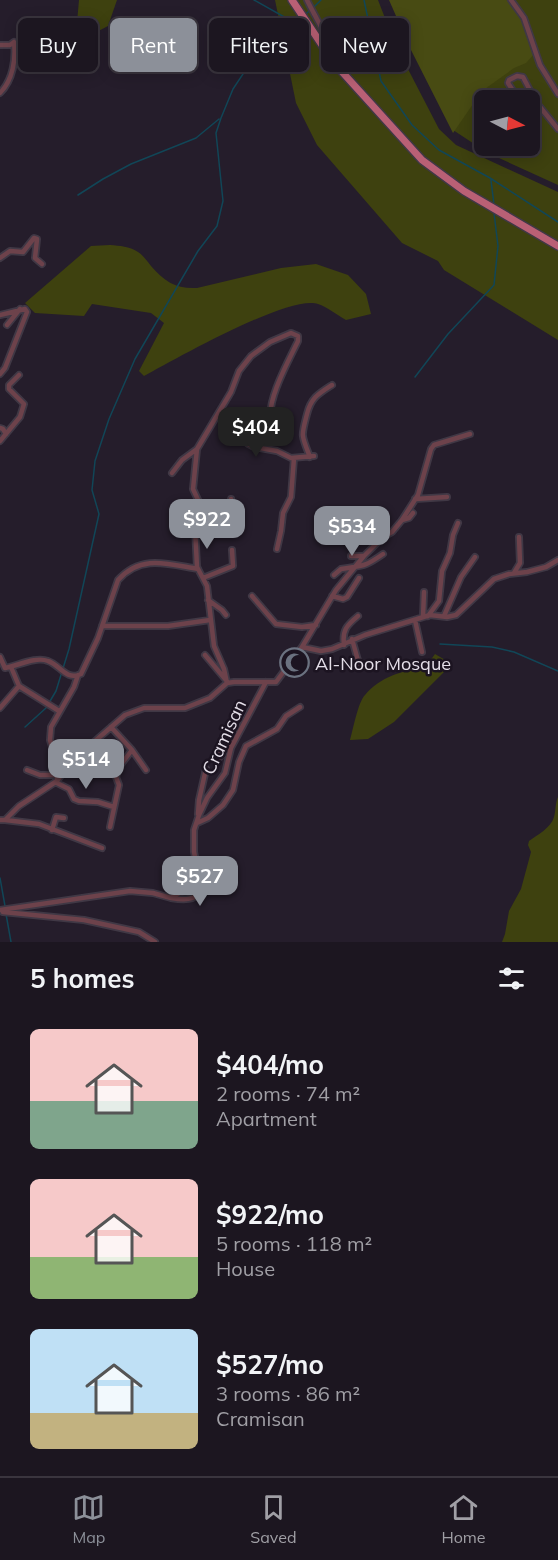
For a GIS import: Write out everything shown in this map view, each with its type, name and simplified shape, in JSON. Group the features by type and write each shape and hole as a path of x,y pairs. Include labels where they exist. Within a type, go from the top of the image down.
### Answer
{"main road":[{"path":"292,0 321,44"},
{"path":"342,72 422,160 464,191 558,246"}],"street":[{"path":"307,0 321,29"},
{"path":"511,0 524,18 540,65 558,94"},
{"path":"0,45 10,45 14,42 15,51 9,84 0,93"},
{"path":"513,90 508,83 517,76 523,77 530,90"},
{"path":"540,107 558,129"},
{"path":"0,258 10,252 23,252 34,238 37,239 35,258 42,264"},
{"path":"7,325 20,309"},
{"path":"0,315 20,309 25,309 27,315 5,368 0,374"},
{"path":"172,472 182,460 197,449 231,392 239,371 251,356 270,342 291,333 298,336 298,341 279,381 270,414 272,424 283,436"},
{"path":"0,441 23,412 24,404 9,389 9,385 19,375"},
{"path":"220,411 248,444 254,447 277,450 294,458 312,456 302,436 302,426 309,404 317,395 332,385"},
{"path":"0,428 6,434"},
{"path":"3,820 56,779 71,762 125,715 144,708 185,708 210,698 226,682 276,682 302,647 332,596 364,556 382,537 392,532 402,520 415,499 434,445 470,434"},
{"path":"197,449 193,489 198,496 195,527 198,569 207,586 214,646 224,669 226,682"},
{"path":"277,549 282,531 283,513 291,497 294,458"},
{"path":"415,499 447,497"},
{"path":"198,508 229,508 231,499"},
{"path":"402,520 409,519 413,513"},
{"path":"425,617 439,601 442,571 450,553 458,523"},
{"path":"514,573 520,563 519,537"},
{"path":"203,578 233,567 232,550"},
{"path":"334,575 341,569 368,564 383,554"},
{"path":"351,556 364,556"},
{"path":"444,616 461,577 475,557"},
{"path":"302,647 321,651 425,617 456,615 494,579 546,567 558,560"},
{"path":"56,779 57,763 50,740 51,727 74,687 78,675 81,674 102,626 118,580 136,565 155,562 198,569"},
{"path":"332,596 344,599 359,578"},
{"path":"424,592 425,617"},
{"path":"252,596 276,624 302,627 316,625"},
{"path":"208,600 226,615"},
{"path":"344,645 342,634 347,625 358,616"},
{"path":"102,626 168,626 210,620"},
{"path":"415,620 422,652"},
{"path":"352,639 360,664"},
{"path":"205,655 226,682"},
{"path":"0,657 5,668 40,659 48,661 68,675 78,675"},
{"path":"11,667 19,686 59,711"},
{"name":"Cramisan","path":"198,871 194,852 194,830 197,821 207,798 225,773 231,748 266,682"},
{"path":"0,708 19,686"},
{"path":"206,769 197,821 208,818 223,805 233,790 239,762 246,746 278,729 286,716 300,707"},
{"path":"111,727 146,770"},
{"path":"219,752 218,759 236,738"},
{"path":"110,826 119,785 116,777 119,767 132,750"},
{"path":"27,770 56,779 69,789 74,799 114,807"},
{"path":"52,830 56,817 64,818"},
{"path":"3,820 39,825 102,848"},
{"path":"0,911 130,891 153,893 183,900 195,897 202,891 202,883"},
{"path":"171,898 189,887"},
{"path":"0,911 84,920 139,932 155,942"}],"green space":[{"path":"79,0 117,0 108,26 98,31 98,18 77,18"},
{"path":"275,0 378,0 385,18 321,18 321,72 409,71 439,129 456,145 474,153 474,156 480,156 558,192 558,340 444,270 438,261 402,243 317,145 296,103 290,72 309,72 309,18 279,18"},
{"path":"506,0 558,0 558,185 495,156 540,156 540,90 474,90 474,144 453,130"},
{"path":"110,245 135,250 166,280 177,286 190,288 281,268 316,264 348,275 366,294 371,314 346,320 318,304 303,304 283,309 231,330 144,376 139,371 164,323 151,313 92,304 84,316 35,313 25,303 91,246"},
{"path":"435,654 452,664 394,722 368,739 350,740 360,704 365,695 385,679 425,668"},
{"path":"558,797 558,942 502,942 509,911 521,889 531,852 529,841 550,825"}],"shaded area":[{"path":"389,0 511,0 522,18 534,54 526,63 514,68 483,90 474,90 474,103 453,133 409,45 409,18 397,18"}],"waterway":[{"path":"254,0 286,18"},
{"path":"314,7 321,0"},
{"path":"364,0 381,81 412,125 439,150 490,178 558,222"},
{"path":"305,15 309,11"},
{"path":"25,727 46,708 56,691 69,649 99,514 92,490 95,461 109,419 135,359 198,251 217,226 223,201 216,133 233,89 244,72"},
{"path":"78,195 131,164 196,138 219,119"},
{"path":"491,180 494,205"},
{"path":"415,377 448,334 494,285 498,246 494,213"},
{"path":"440,644 492,647 514,652 558,671"},
{"path":"0,878 5,906"},
{"path":"6,914 11,942"}],"tunnel":[{"path":"198,871 202,883"}],"place":[{"name":"Al-Noor Mosque","path":"294,663"}]}
